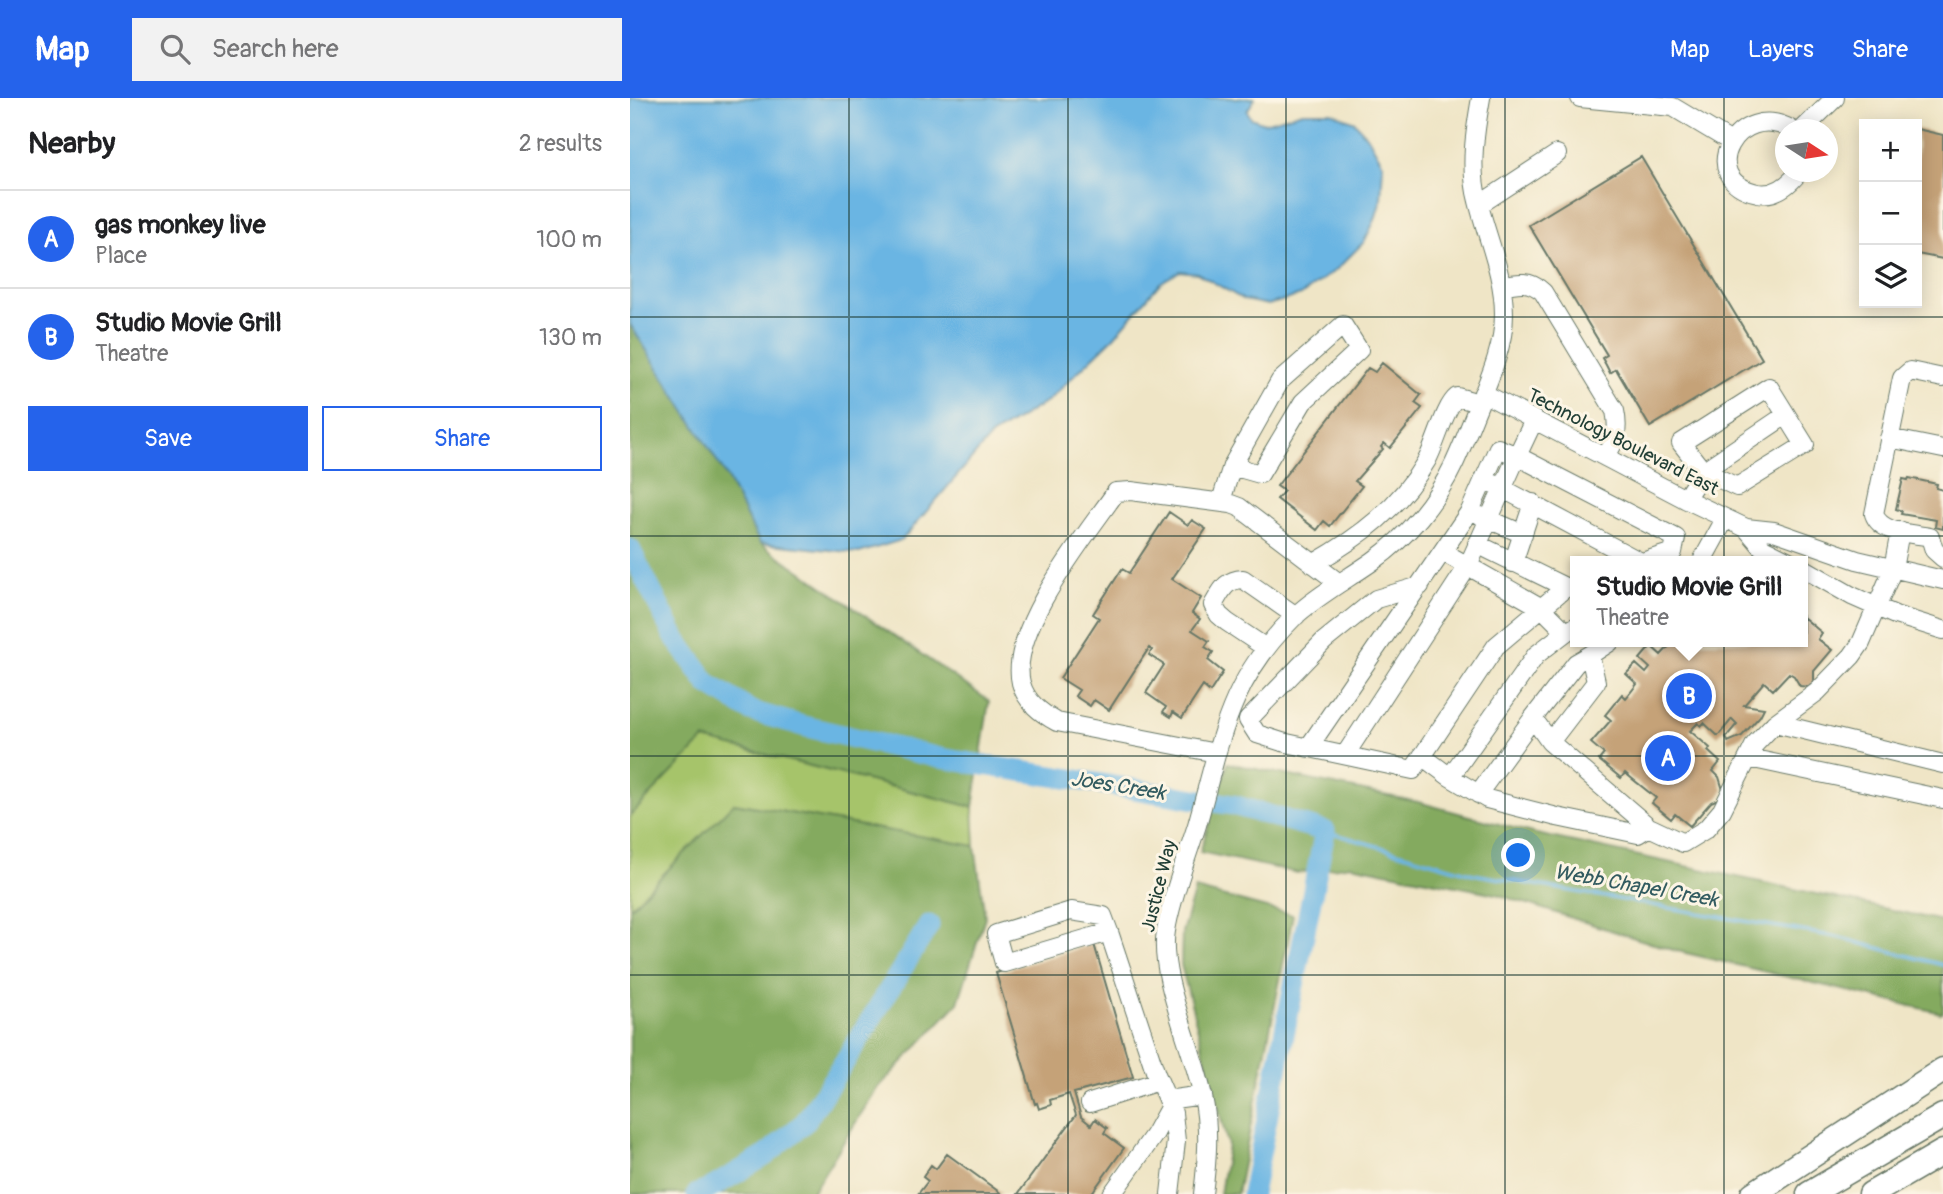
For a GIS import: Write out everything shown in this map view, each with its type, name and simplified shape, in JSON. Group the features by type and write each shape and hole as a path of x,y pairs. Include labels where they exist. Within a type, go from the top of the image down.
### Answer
{"highway":[{"path":"1753,1194 1943,1070"},
{"path":"1809,1194 1943,1116"},
{"path":"1871,1194 1943,1152"},
{"path":"1893,1181 1943,1167"}],"street":[{"name":"Justice Way","path":"1203,1194 1206,1162 1204,1101 1167,970 1166,931 1234,698 1251,668 1296,616 1397,542 1419,518 1454,465 1481,398 1498,353 1504,316 1497,262 1479,205 1474,153 1481,98"},
{"path":"1580,98 1673,107 1728,140"},
{"path":"1813,119 1835,98"},
{"path":"1775,119 1764,117 1749,119 1737,128 1728,140 1725,155 1728,170 1736,183 1749,191 1763,194 1778,191 1792,182"},
{"path":"1479,205 1557,154"},
{"path":"1502,286 1524,282 1543,292 1615,411 1617,435 1605,457"},
{"path":"1221,501 1232,466 1280,381 1343,325 1359,350 1303,402 1260,474 1232,466"},
{"path":"1943,378 1910,371 1902,378 1874,514 1884,528 1936,537 1934,550 1943,558"},
{"path":"1769,387 1805,445 1737,487 1703,471 1681,443 1769,387"},
{"path":"1313,564 1352,541 1385,515 1413,482 1440,433 1450,402 1457,397 1481,398"},
{"name":"Technology Boulevard East","path":"1481,398 1534,420 1725,519 1746,527 1774,531 1857,560 1943,580"},
{"path":"1685,499 1703,471 1786,415"},
{"path":"1345,755 1468,566 1534,420"},
{"path":"1889,438 1943,449"},
{"path":"1308,748 1470,511 1498,448 1676,538 1673,552 1661,556"},
{"path":"1485,481 1503,487 1630,556"},
{"path":"1413,482 1435,495"},
{"path":"1215,760 1057,722 1041,713 1029,699 1021,683 1020,665 1024,647 1042,599 1116,492 1131,491 1221,501 1239,507 1339,583"},
{"path":"1513,563 1533,503"},
{"path":"1470,511 1523,534"},
{"path":"1705,556 1725,519"},
{"name":"Technology Boulevard East","path":"1746,527 1763,548 1779,556"},
{"path":"1533,718 1550,742 1649,827 1683,842 1706,829 1721,810 1755,744 1775,723 1817,692 1852,656 1878,607 1893,569 1900,531"},
{"path":"1477,544 1513,563 1570,586"},
{"path":"1443,552 1542,608 1570,629"},
{"path":"1808,571 1895,615 1943,630"},
{"path":"1266,648 1219,615 1213,605 1226,583 1243,579 1296,616"},
{"path":"1420,586 1376,599 1324,641 1248,720 1257,734 1308,748 1413,770 1496,646 1570,587"},
{"path":"1450,777 1536,656 1570,631"},
{"path":"1478,794 1576,663 1602,647"},
{"path":"1550,742 1596,682 1590,654"},
{"path":"1775,723 1943,764"},
{"path":"1422,756 1487,799 1638,834 1649,827"},
{"path":"1749,758 1943,799"},
{"path":"1109,932 1004,963 996,934 1071,911 1103,916 1109,932 1159,1080 1170,1106 1176,1141 1170,1194"},
{"path":"1090,1104 1159,1080"},
{"path":"1170,1106 1204,1101"},
{"path":"1112,1194 1154,1135 1170,1106"}],"green space":[{"path":"630,324 724,472 760,543 989,701 973,807 704,739 630,816"},
{"path":"704,739 973,807 975,846 735,803 630,908 630,816"},
{"path":"1228,763 1418,802 1532,833 1943,921 1943,1012 1673,950 1496,894 1351,865 1298,873 1200,852"},
{"path":"734,803 975,846 985,917 958,1003 876,1090 811,1194 630,1194 630,908"},
{"path":"1195,889 1293,915 1237,1194 1220,1194 1228,1145 1181,965 1182,932"}],"water":[{"path":"630,98 1255,98 1247,111 1251,118 1264,123 1303,112 1331,112 1355,122 1383,164 1381,199 1375,220 1364,242 1337,269 1301,295 1268,305 1244,300 1197,273 1180,271 1160,283 1114,337 1049,400 991,436 902,540 859,553 760,543 724,472 630,324"}],"building":[{"path":"1922,130 1943,135 1943,259 1922,255"},
{"path":"1641,157 1762,359 1650,427 1616,369 1610,373 1602,358 1607,355 1529,225"},
{"path":"1382,363 1421,395 1415,403 1422,408 1390,448 1384,443 1381,447 1383,449 1355,481 1362,486 1330,526 1324,521 1317,530 1277,499 1284,491 1277,486 1368,368 1375,372"},
{"path":"1903,479 1937,484 1936,488 1943,490 1943,529 1935,527 1936,520 1901,514 1902,511 1896,509"},
{"path":"1169,512 1188,525 1192,520 1206,529 1172,579 1201,598 1192,613 1200,619 1192,630 1209,641 1205,647 1213,652 1208,660 1223,672 1210,692 1203,686 1182,718 1173,712 1171,717 1163,712 1166,707 1146,693 1164,665 1149,655 1152,650 1149,648 1109,710 1094,700 1090,706 1075,696 1079,690 1060,678 1099,618 1093,614 1122,569 1129,573"},
{"path":"1808,621 1822,633 1818,639 1832,650 1814,671 1814,681 1809,687 1800,686 1789,673 1773,690 1764,682 1744,705 1764,708 1742,736 1728,742 1726,737 1737,724 1732,719 1718,736 1704,723 1701,726 1698,723 1690,731 1710,748 1708,751 1720,762 1713,771 1719,777 1723,790 1718,799 1711,802 1690,826 1675,814 1671,819 1652,803 1656,798 1625,773 1621,778 1599,760 1604,754 1591,743 1611,720 1605,715 1622,694 1626,698 1637,684 1626,674 1636,664 1646,673 1650,668 1640,659 1650,647 1661,655 1668,647 1808,647"},
{"path":"1094,944 1133,1077 1074,1093 1081,1117 1091,1125 1095,1119 1107,1128 1104,1133 1124,1148 1091,1194 1018,1194 1076,1115 1069,1094 1050,1100 1051,1105 1039,1109 1037,1103 1035,1104 996,973"},
{"path":"947,1154 1002,1194 918,1194 928,1181 923,1177 931,1165 936,1169"}],"waterway":[{"name":"Joes Creek","path":"630,549 674,636 708,684 751,711 940,758 1233,805 1325,831 1252,1194"},
{"name":"Webb Chapel Creek","path":"1325,831 1473,874 1837,937 1943,965"},
{"path":"697,1194 765,1156 805,1122 929,925"}],"place":[{"name":"Studio Movie Grill","path":"1689,696"},
{"name":"gas monkey live","path":"1668,758"}]}
